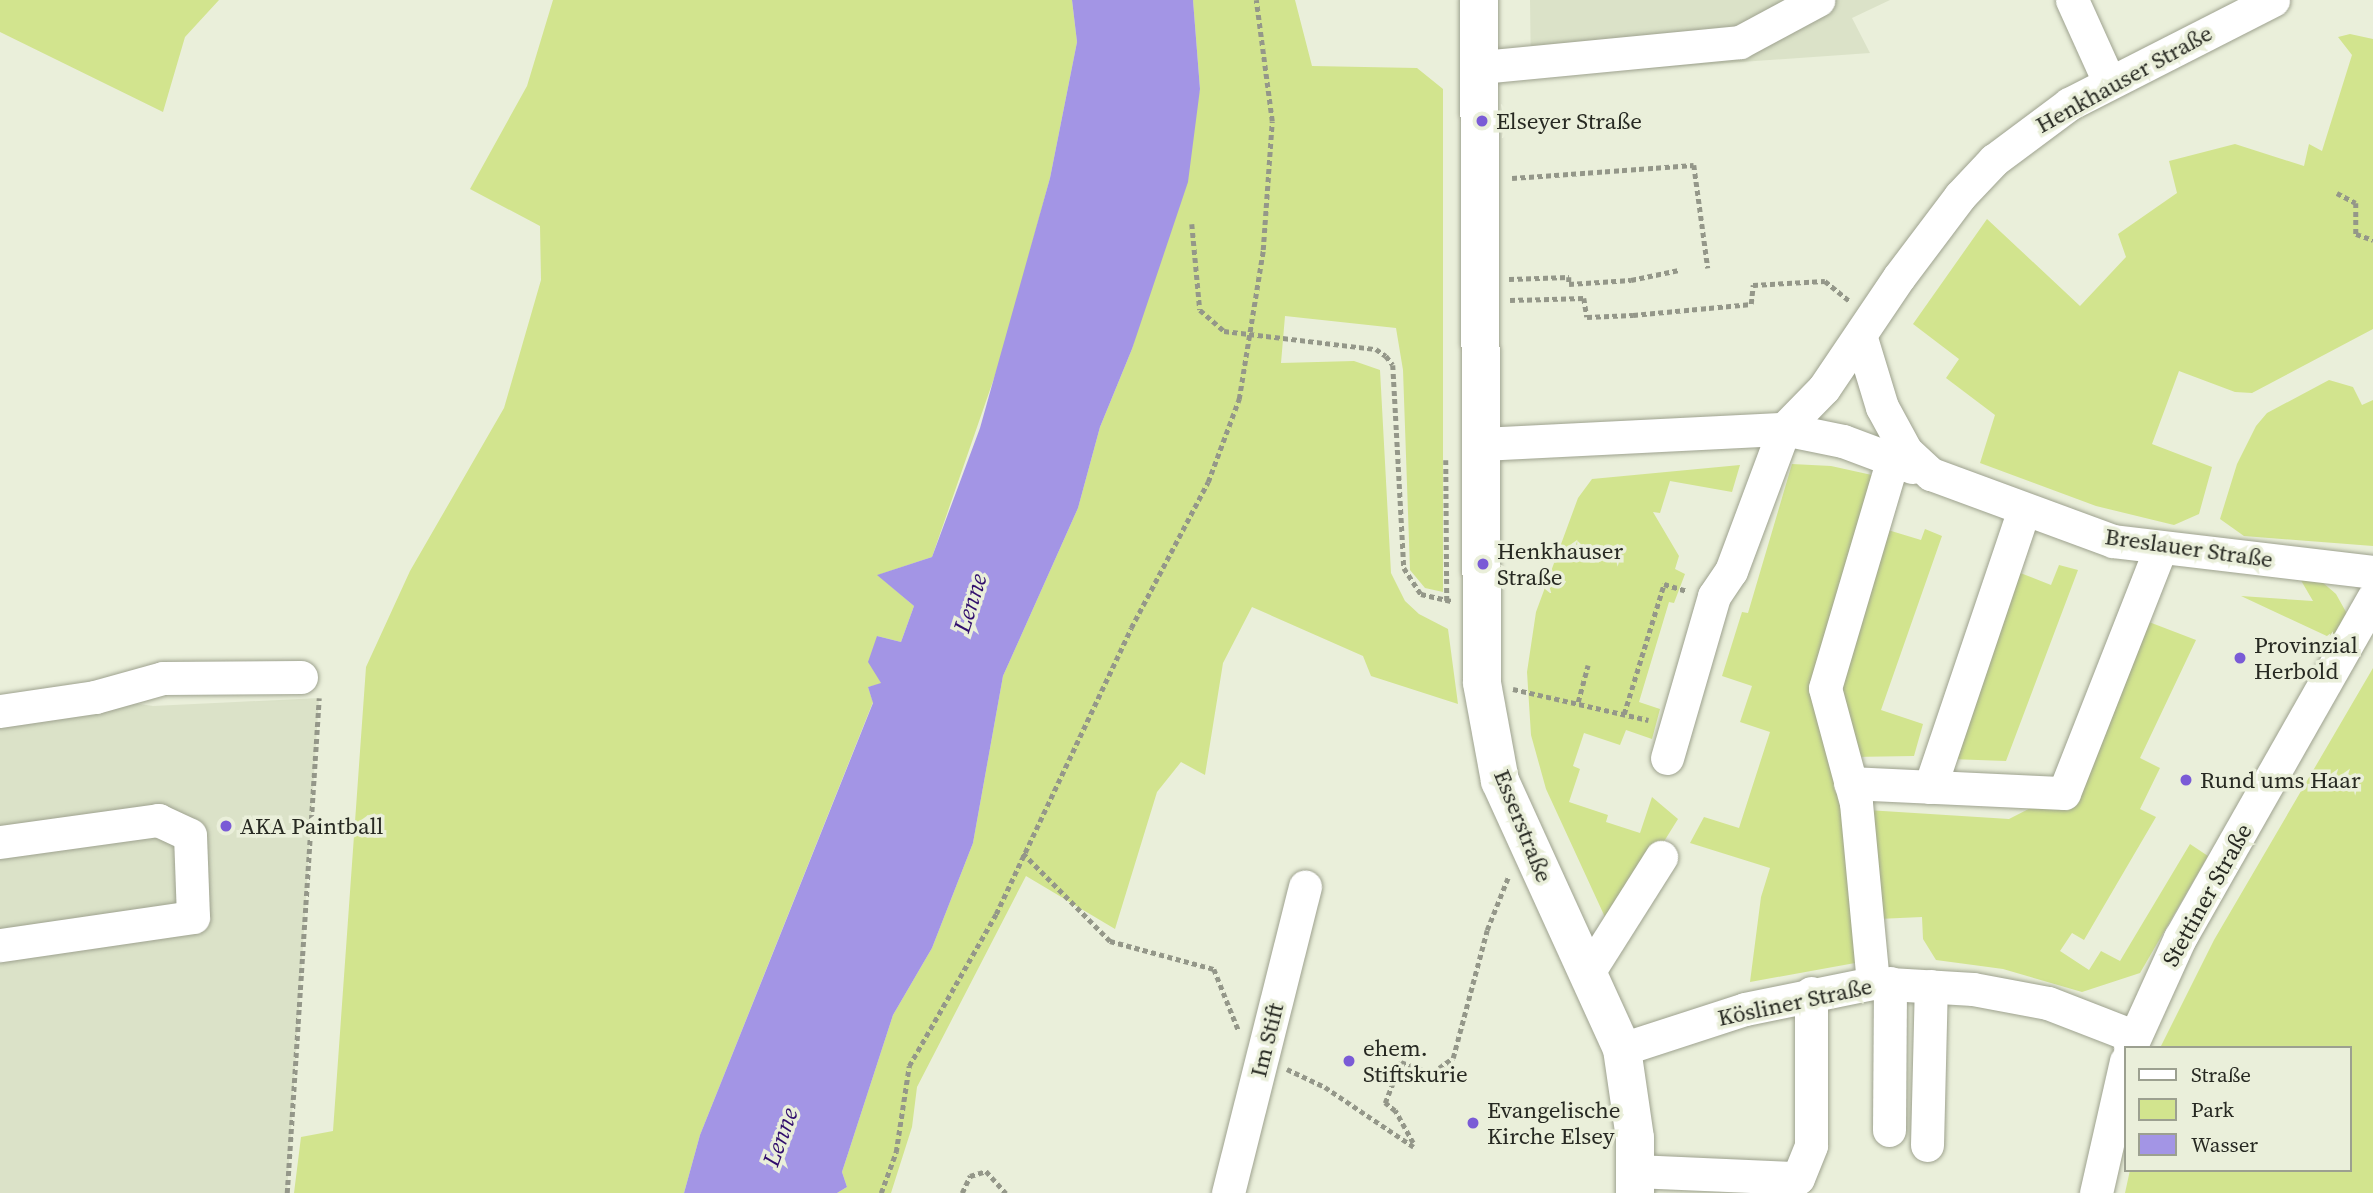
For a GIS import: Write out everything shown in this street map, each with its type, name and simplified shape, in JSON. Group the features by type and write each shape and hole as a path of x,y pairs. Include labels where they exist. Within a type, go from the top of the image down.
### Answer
{"main road":[{"path":"1479,0 1483,180 1483,444"},
{"name":"Esserstraße","path":"1483,444 1482,683 1500,781 1589,971 1622,1049 1630,1085 1635,1182"}],"street":[{"path":"1481,67 1740,42 1818,0"},
{"path":"2071,0 2109,82"},
{"name":"Henkhauser Straße","path":"1671,742 1714,598 1731,571 1784,429 1867,329 1952,206 1994,160 2028,131 2109,82 2273,0"},
{"name":"Breslauer Straße","path":"1867,329 1882,407 1906,451 1931,474"},
{"path":"1483,444 1784,429"},
{"name":"Breslauer Straße","path":"1784,429 1843,441 2113,541 2373,572"},
{"path":"1889,1130 1882,983 1850,783 1825,688 1893,459"},
{"path":"1930,787 2024,509"},
{"path":"1850,783 2064,793 2161,547"},
{"name":"Stettiner Straße","path":"2131,1046 2180,938 2373,598"},
{"path":"0,711 95,697 163,678 303,688"},
{"path":"0,842 158,820 190,835 193,917 0,945"},
{"path":"1589,971 1661,858"},
{"name":"Im Stift","path":"1228,1193 1272,1063 1305,887"},
{"name":"Kösliner Straße","path":"1622,1049 1688,1026 1811,993 1882,983 1931,986 2048,1003 2125,1046"},
{"path":"1927,1145 1931,986"},
{"path":"1635,1182 1798,1178 1811,1145 1811,993"},
{"name":"Stettiner Straße","path":"2096,1193 2124,1074"}],"path":[{"path":"881,1193 896,1152 909,1066 996,914 1130,628 1208,482 1238,398 1264,250 1272,121 1256,0"},
{"path":"1483,180 1694,165 1708,268"},
{"path":"2337,193 2356,203 2356,234 2373,240"},
{"path":"1192,224 1200,310 1224,331 1376,349 1386,356 1392,365 1404,568 1421,594 1439,601 1483,597"},
{"path":"1483,290 1569,277 1569,284 1631,280 1679,270"},
{"path":"1483,290 1584,298 1587,317 1751,304 1753,285 1825,281 1867,329"},
{"path":"1624,714 1664,584 1714,598"},
{"path":"1578,702 1588,665"},
{"path":"1482,683 1624,714 1671,742"},
{"path":"288,1193 319,698 303,688"},
{"path":"1023,853 1110,941 1214,969 1244,1049 1356,1106 1415,1147 1395,1111 1385,1103 1401,1062 1432,1073 1453,1058 1487,930 1525,835"},
{"path":"962,1193 970,1176 986,1171 1006,1193"}],"shaded area":[{"path":"1530,0 1890,0 1852,18 1870,53 1531,77"},
{"path":"95,697 153,706 319,698 287,1193 0,1193 0,711"}],"green space":[{"path":"0,0 219,0 185,37 163,112 0,32"},
{"path":"553,0 1072,0 1077,42 1050,178 1001,358 932,557 878,575 914,606 901,642 877,636 881,684 868,687 873,702 700,1135 684,1193 294,1193 301,1137 333,1131 366,667 410,571 504,408 541,280 540,226 470,189 527,86"},
{"path":"1193,0 1295,0 1312,66 1417,68 1443,89 1443,592 1425,588 1410,570 1403,370 1396,328 1285,316 1281,363 1354,361 1380,370 1391,573 1405,601 1419,614 1448,629 1458,704 1371,676 1363,656 1252,607 1223,663 1205,775 1181,762 1157,792 1115,929 1026,876 917,1087 912,1127 891,1193 837,1193 847,1187 842,1172 893,1015 932,948 973,843 1003,676 1078,508 1100,427 1132,349 1200,89"},
{"path":"2350,34 2373,39 2373,329 2252,393 2235,392 2179,371 2152,444 2212,467 2199,514 2174,525 2096,506 1980,463 1995,415 1946,378 1959,359 1913,324 1987,219 2080,306 2126,257 2118,234 2177,193 2169,161 2235,144 2304,166 2309,144 2322,151 2352,55 2338,37"},
{"path":"2329,380 2353,387 2362,405 2373,400 2373,546 2244,536 2220,519 2237,464 2256,426 2267,413"},
{"path":"1792,464 1831,466 1881,477 1830,649 1837,756 1866,961 1750,982 1761,897 1770,868 1690,843 1704,817 1739,828 1770,732 1740,722 1752,686 1722,676 1742,612 1748,613"},
{"path":"1740,465 1732,492 1670,481 1660,513 1653,512 1679,556 1675,569 1685,574 1674,603 1669,602 1639,702 1660,709 1652,739 1626,730 1620,745 1584,733 1573,766 1580,769 1569,802 1608,815 1606,822 1640,833 1652,797 1678,819 1610,928 1546,789 1531,735 1527,672 1536,612 1578,498 1592,479"},
{"path":"1878,527 1921,540 1925,529 1942,536 1881,710 1923,724 1914,756 1851,757 1835,692"},
{"path":"2059,565 2078,570 2006,761 1950,759 2010,569 2051,585"},
{"path":"2299,577 2321,581 2336,594 2346,612 2344,644 2241,596 2313,601"},
{"path":"2149,622 2196,640 2140,758 2160,768 2140,809 2156,817 2084,940 2072,933 2060,951 2089,970 2101,951 2120,961 2190,844 2208,856 2140,973 2082,992 2003,969 1936,960 1923,939 1922,917 1878,919 1867,810 2009,819 2046,800"},
{"path":"2373,668 2373,1193 2125,1193 2130,1172 2352,1172 2352,1046 2161,1046 2214,940"}],"water":[{"name":"Lenne","path":"1072,0 1193,0 1200,89 1188,182 1132,349 1100,427 1078,508 1003,676 973,843 932,948 893,1015 842,1172 847,1187 837,1193 684,1193 700,1135 873,703 868,687 881,683 868,662 877,636 901,642 914,606 877,575 932,557 980,428 1050,178 1077,42"}],"place":[{"name":"Elseyer Straße","path":"1482,121"},
{"name":"Henkhauser Straße","path":"1483,564"},
{"name":"Provinzial Herbold","path":"2240,658"},
{"name":"Rund ums Haar","path":"2186,780"},
{"name":"AKA Paintball","path":"226,826"},
{"name":"ehem. Stiftskurie","path":"1349,1061"},
{"name":"Evangelische Kirche Elsey","path":"1473,1123"}]}
